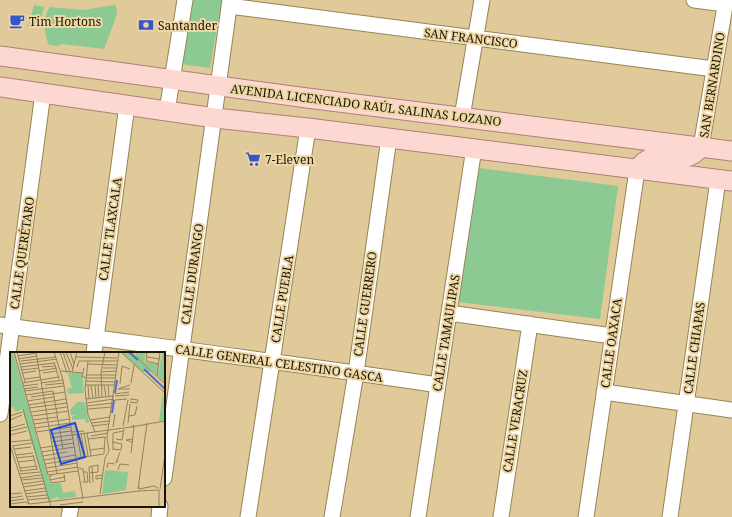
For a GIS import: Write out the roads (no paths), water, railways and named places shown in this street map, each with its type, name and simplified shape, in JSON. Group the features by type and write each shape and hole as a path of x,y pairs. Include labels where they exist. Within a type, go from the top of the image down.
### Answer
{"main road":[{"name":"AVENIDA LICENCIADO RAÚL SALINAS LOZANO","path":"0,56 171,80 732,151"},
{"path":"0,87 214,118 474,148 725,181"},
{"path":"637,170 649,157 684,158 692,156 701,147"}],"street":[{"path":"167,111 185,0"},
{"path":"462,117 482,0"},
{"path":"694,0 726,2"},
{"name":"SAN BERNARDINO","path":"701,147 726,2"},
{"name":"SAN FRANCISCO","path":"230,3 475,38 714,69"},
{"name":"CALLE DURANGO","path":"165,470 230,3"},
{"name":"CALLE QUERÉTARO","path":"0,414 6,326 43,93"},
{"name":"CALLE TLAXCALA","path":"95,346 127,105"},
{"name":"CALLE PUEBLA","path":"248,517 308,128"},
{"name":"CALLE GUERRERO","path":"332,517 356,373 389,138"},
{"name":"CALLE TAMAULIPAS","path":"418,517 474,148"},
{"name":"CALLE OAXACA","path":"586,517 637,170"},
{"name":"CALLE CHIAPAS","path":"670,517 687,403 725,181"},
{"path":"449,313 612,336"},
{"name":"CALLE VERACRUZ","path":"501,517 530,324"},
{"name":"CALLE GENERAL CELESTINO GASCA","path":"6,326 95,346 181,349 273,361 438,386"},
{"path":"604,392 732,410"},
{"path":"69,517 71,507"},
{"path":"159,517 160,507"}],"place":[{"name":"Tim Hortons","path":"17,21"},
{"name":"Santander","path":"146,25"},
{"name":"7-Eleven","path":"253,159"}]}
